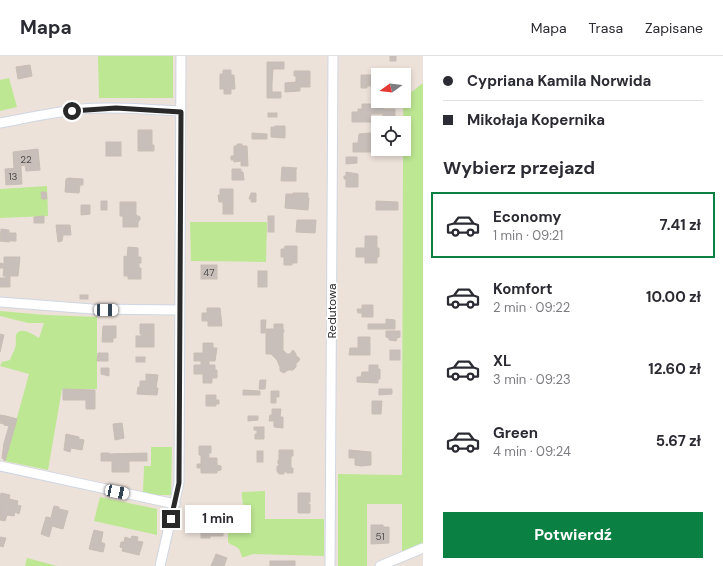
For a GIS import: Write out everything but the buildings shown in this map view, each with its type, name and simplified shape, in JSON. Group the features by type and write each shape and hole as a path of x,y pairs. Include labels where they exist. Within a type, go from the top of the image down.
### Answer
{"street":[{"path":"160,566 179,483 181,56"},
{"name":"Redutowa","path":"330,566 333,56"},
{"path":"0,123 51,113 83,109 116,108 181,112"},
{"path":"0,302 92,310 179,310"},
{"path":"0,466 175,504"},
{"path":"380,566 423,548"}],"green space":[{"path":"98,56 173,56 173,98 99,98"},
{"path":"9,78 17,107 0,111 0,80"},
{"path":"423,83 423,546 402,552 402,504 367,504 367,566 338,566 338,474 402,475 403,156 411,156 411,116 403,116 403,108 411,108 411,92"},
{"path":"47,186 48,216 0,218 0,189"},
{"path":"190,222 267,222 266,262 191,261"},
{"path":"0,311 97,317 97,389 62,389 48,470 5,461 29,374 0,366 2,362 10,360 16,346 16,335 18,332 24,331 31,333 39,338 44,323 28,323 0,316"},
{"path":"151,447 172,447 171,495 157,495 143,492 144,466 151,466"},
{"path":"265,491 265,519 324,519 324,556 253,554 242,557 238,548 228,542 228,533 240,526 243,521 244,512 242,492"},
{"path":"100,497 157,509 157,535 94,521"},
{"path":"27,558 57,566 25,566"}],"route":[{"path":"72,111 83,109 116,108 181,112 179,483 178,495 171,519"}]}
